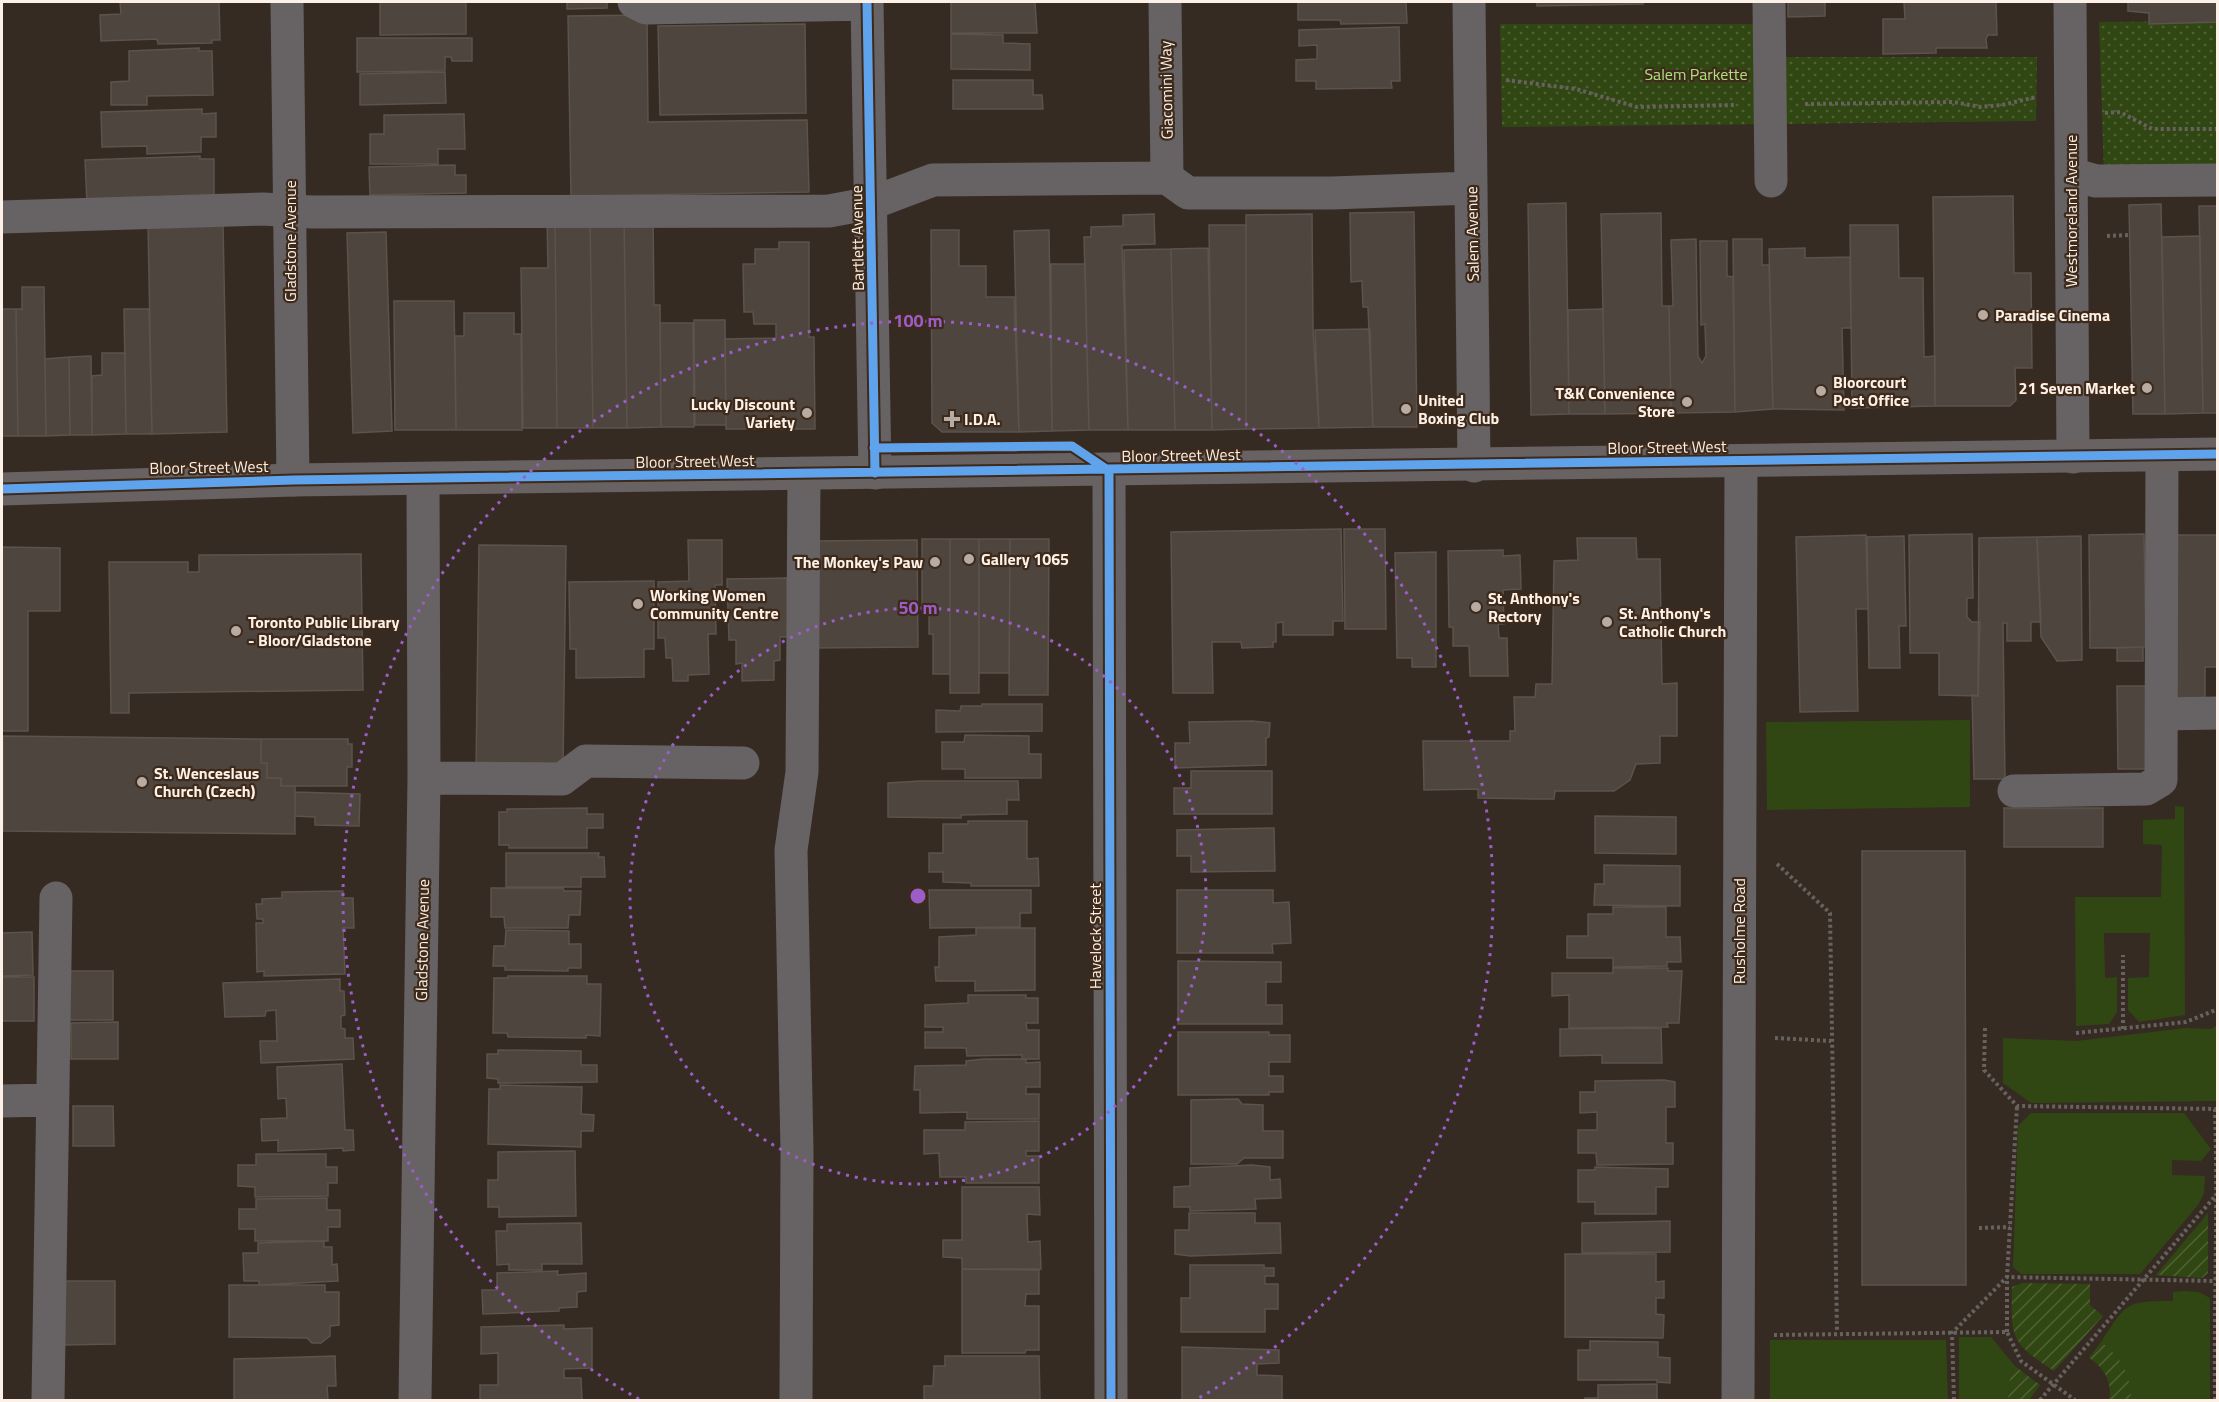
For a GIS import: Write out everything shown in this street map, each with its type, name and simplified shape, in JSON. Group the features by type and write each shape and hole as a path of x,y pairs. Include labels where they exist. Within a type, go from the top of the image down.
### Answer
{"main road":[{"name":"Bloor Street West","path":"2,489 293,480 1109,471 2217,454"}],"street":[{"name":"Gladstone Avenue","path":"287,2 293,480"},
{"path":"634,2 646,8 867,3"},
{"name":"Giacomini Way","path":"1165,2 1167,178"},
{"name":"Salem Avenue","path":"1469,2 1474,466"},
{"path":"1769,2 1771,181"},
{"name":"Westmoreland Avenue","path":"2070,2 2073,457"},
{"name":"Bartlett Avenue","path":"867,3 875,474"},
{"path":"2071,174 2096,181 2217,180"},
{"path":"2,217 289,210 829,211 872,203 933,180 1167,178 1188,193 1332,193 1471,188"},
{"path":"2014,791 2146,789 2161,780 2162,455"},
{"name":"Rusholme Road","path":"1738,1401 1742,461"},
{"name":"Havelock Street","path":"1109,471 1111,1401"},
{"path":"796,1401 796,1151 791,850 802,772 804,475"},
{"name":"Gladstone Avenue","path":"415,1401 424,778 423,479"},
{"path":"2162,714 2217,713"},
{"path":"424,778 562,779 585,761 743,763"},
{"path":"48,1401 56,898"},
{"path":"2,1101 52,1100"}],"path":[{"path":"2095,113 2120,112 2152,129 2217,129"},
{"path":"2097,236 2130,235"},
{"path":"1770,858 1830,913 1837,1332"},
{"path":"2123,955 2123,1029"},
{"path":"2076,1033 2186,1022 2217,1009"},
{"path":"1985,1028 1983,1070 2018,1106 2216,1109 2215,1401"},
{"path":"1774,1038 1831,1041"},
{"path":"2018,1106 2007,1277 2007,1332 2021,1360 2075,1401"},
{"path":"2040,1401 2217,1194"},
{"path":"1979,1228 2010,1227"},
{"path":"1953,1401 1952,1334 2007,1277 2216,1279"},
{"path":"1763,1335 1837,1332 1952,1334 2007,1332"}],"green space":[{"path":"2217,21 2217,173 2104,175 2099,22"},
{"name":"Salem Parkette","path":"1500,24 1755,24 1782,57 2037,57 2036,121 1502,127"},
{"path":"1970,720 1970,807 1767,810 1766,722"},
{"path":"2175,806 2184,807 2185,1015 2139,1022 2128,1010 2128,978 2149,977 2150,933 2104,933 2105,978 2117,977 2117,1012 2109,1024 2076,1026 2075,897 2161,897 2162,845 2143,844 2143,820 2175,819"},
{"path":"2217,1025 2217,1101 2031,1103 2003,1083 2003,1038 2076,1041 2186,1028 2211,1029"},
{"path":"2031,1113 2184,1113 2211,1149 2201,1161 2172,1160 2172,1175 2205,1176 2204,1193 2198,1205 2140,1274 2021,1274 2013,1267 2018,1126"},
{"path":"2208,1213 2208,1273 2202,1278 2156,1275"},
{"path":"2022,1283 2090,1284 2090,1305 2103,1316 2054,1371 2029,1353 2016,1337 2012,1318 2012,1287"},
{"path":"2173,1292 2199,1292 2210,1298 2210,1400 2131,1400 2129,1384 2122,1368 2101,1342 2116,1319 2128,1307 2145,1302 2173,1301"},
{"path":"1959,1337 1991,1337 2015,1366 2010,1377 2008,1400 1959,1400"},
{"path":"1770,1340 1946,1340 1948,1400 1770,1400"},
{"path":"2101,1342 2124,1367 2131,1391 2131,1400 2109,1400 2110,1388 2106,1376 2089,1358"},
{"path":"2015,1366 2040,1385 2029,1400 2008,1400 2010,1377"}],"building":[{"path":"120,2 219,2 220,40 212,40 212,43 158,44 157,39 101,41 100,15 121,14"},
{"path":"380,2 466,2 466,34 380,35"},
{"path":"567,2 607,2 607,8 567,9"},
{"path":"951,2 1035,2 1037,33 951,33"},
{"path":"1298,2 1406,2 1407,23 1341,24 1340,20 1298,20"},
{"path":"1537,2 1643,2 1643,4 1537,6"},
{"path":"1788,2 1825,2 1825,16 1788,17"},
{"path":"1904,2 1996,2 1997,35 1988,35 1987,48 1936,48 1936,53 1883,54 1883,19 1905,19"},
{"path":"2128,2 2218,2 2218,22 2149,24 2149,13 2128,11"},
{"path":"647,15 648,122 807,120 809,192 571,196 568,16"},
{"path":"805,24 806,113 660,115 658,26"},
{"path":"1399,27 1400,81 1391,81 1392,88 1316,89 1316,81 1296,81 1296,60 1317,59 1317,45 1299,46 1299,30"},
{"path":"951,34 1003,35 1003,43 1030,44 1030,70 951,69"},
{"path":"357,38 472,38 472,61 452,61 451,57 445,57 445,71 357,72"},
{"path":"199,48 199,51 212,51 213,95 147,96 147,105 111,105 111,82 129,81 129,51"},
{"path":"445,72 446,103 360,105 360,74"},
{"path":"953,80 1033,80 1033,95 1042,95 1043,109 953,109"},
{"path":"202,109 202,114 216,113 216,137 201,137 201,152 147,154 147,146 102,147 101,112"},
{"path":"464,114 465,149 438,149 438,164 370,164 370,134 384,134 384,115"},
{"path":"200,156 200,159 214,159 214,196 87,203 85,160"},
{"path":"455,165 455,175 466,175 466,193 370,195 369,167"},
{"name":"Paradise Cinema","path":"2013,196 2014,273 2031,273 2032,368 2015,368 2016,400 2010,406 1935,406 1933,197"},
{"path":"1566,203 1569,414 1531,415 1528,204"},
{"path":"2161,204 2165,414 2133,414 2129,205"},
{"path":"2199,206 2218,206 2218,413 2203,413"},
{"path":"1414,212 1417,427 1373,427 1368,307 1363,307 1362,281 1351,282 1350,213"},
{"path":"1661,213 1662,306 1669,306 1671,413 1605,414 1601,214"},
{"path":"1154,214 1155,244 1122,245 1128,430 1089,430 1084,237 1091,237 1091,227 1123,226 1123,215"},
{"path":"1312,214 1313,330 1319,428 1246,429 1246,215"},
{"path":"653,215 654,305 660,305 661,427 627,428 624,216"},
{"path":"590,216 624,216 627,428 593,428"},
{"path":"590,216 593,428 557,428 555,217"},
{"path":"547,217 555,217 557,428 523,428 521,268 548,268"},
{"path":"223,223 227,432 152,434 148,224"},
{"path":"1209,225 1246,225 1246,429 1212,430"},
{"path":"1850,225 1898,225 1899,278 1923,278 1924,357 1935,356 1935,406 1852,408"},
{"path":"931,230 959,230 959,266 986,266 986,297 1014,297 1019,432 942,432 932,423"},
{"path":"1049,230 1052,431 1019,432 1014,231"},
{"path":"386,232 392,431 353,433 347,233"},
{"path":"2200,236 2203,413 2165,414 2162,237"},
{"path":"1696,239 1698,356 1702,363 1706,356 1705,324 1701,325 1700,241 1727,241 1727,276 1733,277 1735,412 1671,413 1669,306 1673,306 1671,240"},
{"path":"1733,239 1762,239 1762,265 1769,265 1773,409 1735,412"},
{"path":"779,242 809,242 809,337 814,337 815,429 726,429 725,339 776,338 776,324 754,324 753,312 744,312 743,264 755,264 755,249 779,249"},
{"path":"1208,248 1212,430 1175,430 1171,249"},
{"path":"1805,248 1805,258 1850,257 1851,328 1842,328 1844,410 1773,409 1769,249"},
{"path":"1171,249 1175,430 1128,430 1124,250"},
{"path":"1051,264 1085,264 1089,430 1052,431"},
{"path":"22,287 44,287 46,436 18,436 16,309 22,309"},
{"path":"394,301 454,301 456,430 395,430"},
{"path":"2,309 16,309 18,436 2,436"},
{"path":"124,309 149,309 152,434 126,434"},
{"path":"1603,309 1605,414 1569,414 1568,310"},
{"path":"464,313 514,313 514,334 521,334 522,430 456,430 455,336 464,336"},
{"path":"694,320 725,320 726,425 695,425"},
{"path":"660,323 693,323 694,427 661,427"},
{"path":"1370,329 1373,427 1319,428 1315,330"},
{"path":"102,353 125,353 126,434 92,435 92,376 102,375"},
{"path":"91,356 92,435 70,435 69,357"},
{"path":"69,357 70,435 46,436 45,359"},
{"path":"1341,529 1343,621 1333,621 1333,635 1283,635 1283,622 1276,623 1276,642 1273,642 1273,647 1242,648 1241,642 1212,642 1213,693 1173,693 1171,532"},
{"path":"1344,529 1385,529 1386,629 1345,629"},
{"path":"1972,534 1973,598 1967,598 1967,617 1972,622 1980,622 1978,696 1939,695 1939,653 1910,653 1909,535"},
{"path":"2144,534 2146,647 2090,648 2089,535"},
{"path":"1866,535 1868,609 1856,609 1858,711 1800,712 1796,537"},
{"path":"2175,535 2218,535 2218,667 2205,667 2205,705 2174,706"},
{"path":"1904,536 1906,626 1899,626 1900,668 1869,668 1867,537"},
{"path":"2081,536 2082,660 2057,661 2041,637 2037,537"},
{"path":"2037,537 2041,622 2031,622 2031,641 2007,641 2007,623 2003,623 2005,779 1974,779 1972,695 1978,696 1979,538"},
{"name":"St. Anthony's Catholic Church","path":"1577,538 1636,538 1637,559 1660,559 1662,684 1677,683 1677,736 1660,736 1660,763 1636,764 1630,780 1614,791 1555,791 1554,799 1534,799 1478,798 1478,789 1424,790 1423,741 1510,741 1510,731 1515,731 1514,697 1535,697 1536,684 1552,684 1554,561 1578,560"},
{"path":"922,539 950,539 950,674 933,674 933,634 929,634 929,610 922,610"},
{"path":"950,539 979,539 979,693 950,693"},
{"path":"979,539 1010,539 1009,673 979,673"},
{"path":"1010,539 1049,539 1048,695 1009,695"},
{"path":"688,540 722,540 722,585 715,585 716,634 708,634 709,674 688,675 688,681 673,681 672,658 666,658 665,638 658,638 658,582 689,581"},
{"path":"917,540 918,647 813,648 812,541"},
{"path":"479,545 566,546 563,767 476,770"},
{"path":"2,547 60,548 60,611 28,611 28,731 2,731"},
{"name":"St. Anthony's Rectory","path":"1503,550 1503,556 1520,555 1521,589 1503,590 1504,624 1498,624 1499,638 1507,638 1508,676 1470,676 1469,646 1453,646 1453,627 1449,627 1448,551"},
{"path":"1436,552 1436,667 1412,667 1412,658 1397,658 1395,553"},
{"name":"Toronto Public Library - Bloor/Gladstone","path":"361,554 363,690 129,693 129,713 111,713 109,562 188,562 188,572 199,572 199,555"},
{"path":"787,578 788,637 780,637 780,660 774,661 774,680 742,681 742,663 736,664 736,640 729,640 727,579"},
{"path":"654,581 654,649 644,649 644,677 576,678 576,649 570,649 569,582"},
{"path":"2143,647 2143,661 2117,661 2117,648"},
{"path":"2117,686 2147,686 2148,769 2118,769"},
{"path":"982,704 1042,704 1042,731 936,732 936,710 960,711 961,706 982,706"},
{"path":"1189,722 1270,723 1269,737 1266,738 1266,765 1175,768 1175,743 1190,743"},
{"path":"965,735 1029,736 1029,754 1041,754 1041,778 965,778 965,769 942,769 942,742 964,742"},
{"name":"St. Wenceslaus Church (Czech)","path":"3,736 261,739 261,763 267,763 267,778 281,778 281,786 295,786 295,834 3,831"},
{"path":"261,739 348,739 348,744 352,744 352,767 347,767 347,786 281,786 281,778 267,778 267,763 261,763"},
{"path":"1191,771 1272,771 1272,814 1174,814 1174,788 1191,788"},
{"path":"1018,781 1019,800 1007,800 1007,814 961,815 961,818 888,817 888,783"},
{"path":"295,792 360,794 359,826 315,825 315,817 295,816"},
{"path":"587,808 587,814 603,814 603,828 587,828 587,848 509,848 509,845 499,845 499,812 507,812 507,809"},
{"path":"2004,808 2103,808 2103,847 2004,847"},
{"path":"1595,816 1676,817 1676,854 1595,853"},
{"path":"968,821 1027,821 1027,859 1038,858 1039,886 971,886 971,883 943,882 943,872 929,872 929,853 943,853 943,824 968,824"},
{"path":"1274,828 1275,871 1191,872 1191,856 1177,856 1177,830"},
{"path":"1862,851 1965,851 1966,1285 1862,1285"},
{"path":"506,853 599,853 598,857 604,857 605,877 581,877 581,887 506,887"},
{"path":"1604,865 1680,866 1680,906 1594,905 1595,884 1604,884"},
{"path":"491,888 563,888 564,891 581,891 580,915 569,915 568,928 505,928 504,917 491,917"},
{"path":"929,890 1031,890 1031,913 1020,913 1020,927 930,928"},
{"path":"1177,890 1273,890 1273,903 1289,902 1291,943 1272,944 1273,953 1177,953"},
{"path":"343,891 343,898 353,898 354,928 343,928 345,974 264,976 264,971 257,972 256,923 263,923 263,919 257,919 256,904 262,904 262,899 282,898 282,892"},
{"path":"1613,907 1666,907 1666,937 1680,937 1681,962 1667,962 1667,966 1613,967 1613,958 1567,958 1567,936 1588,936 1588,914 1613,914"},
{"path":"976,928 1035,928 1035,990 975,991 975,981 936,981 935,967 939,967 939,937 976,935"},
{"path":"506,930 569,931 569,944 581,944 581,968 568,968 568,971 505,970 505,966 493,966 494,946 505,946"},
{"path":"32,932 33,975 2,976 2,933"},
{"path":"1178,961 1281,962 1281,982 1266,982 1266,1005 1282,1005 1282,1024 1178,1024"},
{"path":"1613,968 1668,968 1668,971 1682,971 1679,1023 1667,1023 1668,1027 1569,1028 1569,995 1552,996 1552,973 1613,973"},
{"path":"64,971 113,971 113,1020 65,1020"},
{"path":"508,976 587,976 587,984 601,984 600,1036 586,1035 586,1038 508,1037 507,1033 493,1033 494,978 508,978"},
{"path":"2,977 34,977 34,1021 2,1021"},
{"path":"340,979 340,991 344,991 345,1015 341,1016 341,1028 345,1029 345,1038 353,1038 354,1059 261,1063 260,1041 277,1041 276,1010 266,1011 265,1016 225,1017 223,983"},
{"path":"968,995 1026,995 1026,998 1038,998 1038,1023 1026,1023 1027,1030 1039,1030 1039,1059 1022,1059 1022,1055 967,1056 966,1048 925,1048 925,1032 943,1032 943,1027 925,1027 925,1005 968,1003"},
{"path":"118,1022 118,1059 71,1059 71,1023"},
{"path":"1661,1028 1662,1063 1602,1063 1602,1055 1560,1056 1560,1029"},
{"path":"1178,1032 1269,1032 1269,1035 1290,1035 1290,1062 1269,1062 1269,1076 1283,1076 1283,1092 1269,1092 1269,1095 1178,1095"},
{"path":"498,1050 581,1051 581,1065 597,1065 597,1082 498,1083 498,1079 487,1078 487,1054 498,1054"},
{"path":"1026,1059 1026,1063 1040,1062 1040,1087 1026,1087 1026,1094 1039,1094 1039,1119 967,1119 967,1112 920,1113 920,1090 914,1090 915,1066 966,1065 966,1061"},
{"path":"342,1064 345,1130 353,1130 354,1150 343,1151 343,1148 278,1151 278,1140 262,1141 261,1119 287,1118 286,1098 278,1099 277,1067"},
{"path":"1664,1080 1675,1082 1675,1107 1666,1107 1666,1143 1673,1143 1673,1164 1597,1165 1596,1153 1578,1153 1578,1130 1597,1130 1597,1112 1580,1113 1580,1092 1595,1092 1595,1081"},
{"path":"500,1085 582,1087 581,1114 594,1115 593,1131 581,1131 581,1147 488,1144 489,1089 500,1089"},
{"path":"1238,1099 1242,1104 1263,1105 1263,1131 1283,1131 1283,1158 1244,1158 1237,1164 1191,1164 1191,1100"},
{"path":"73,1106 113,1106 114,1146 73,1146"},
{"path":"1039,1121 1039,1151 1026,1151 1026,1156 1039,1156 1039,1183 966,1183 966,1177 940,1177 939,1153 924,1154 924,1130 965,1130 965,1122"},
{"path":"575,1151 576,1216 499,1217 499,1207 488,1207 488,1180 498,1180 498,1152"},
{"path":"256,1154 326,1154 326,1167 337,1167 337,1183 328,1183 328,1196 255,1197 255,1187 238,1186 238,1165 256,1165"},
{"path":"1252,1165 1270,1167 1270,1180 1280,1179 1281,1198 1255,1199 1256,1209 1190,1211 1190,1207 1174,1207 1174,1187 1190,1186 1190,1168"},
{"path":"1595,1167 1668,1169 1668,1187 1656,1187 1656,1214 1595,1214 1595,1202 1578,1202 1578,1170 1595,1170"},
{"path":"962,1187 1039,1187 1040,1215 1027,1214 1028,1242 1040,1241 1041,1269 962,1269 962,1258 943,1257 943,1240 962,1240"},
{"path":"327,1198 327,1210 340,1210 340,1227 328,1227 328,1241 255,1241 255,1229 239,1229 239,1209 256,1209 256,1199"},
{"path":"1189,1213 1255,1213 1255,1223 1280,1223 1281,1253 1190,1256 1175,1254 1175,1230 1189,1230"},
{"path":"1670,1221 1670,1252 1582,1253 1582,1223"},
{"path":"581,1223 582,1264 542,1264 542,1270 509,1270 509,1264 497,1265 496,1231 507,1231 507,1224"},
{"path":"324,1241 324,1247 332,1247 332,1265 337,1264 338,1281 259,1285 259,1281 244,1281 243,1253 258,1253 258,1243"},
{"path":"1565,1254 1656,1254 1656,1282 1664,1281 1664,1298 1656,1298 1656,1314 1664,1315 1663,1338 1565,1337"},
{"path":"1190,1265 1264,1265 1264,1268 1274,1268 1274,1276 1265,1276 1265,1284 1278,1284 1278,1309 1265,1309 1265,1332 1181,1332 1181,1298 1190,1298"},
{"path":"962,1269 1039,1270 1039,1294 1026,1294 1025,1306 1039,1306 1039,1350 1026,1350 1025,1353 962,1353"},
{"path":"558,1271 557,1275 586,1273 586,1291 577,1292 577,1307 559,1308 559,1311 483,1314 482,1290 497,1290 497,1273"},
{"path":"63,1281 115,1281 115,1344 63,1345"},
{"path":"229,1285 325,1285 325,1292 339,1292 339,1325 330,1326 330,1336 321,1343 312,1343 307,1338 229,1337"},
{"path":"564,1325 564,1329 592,1328 592,1368 564,1369 564,1378 581,1378 582,1400 480,1400 480,1385 498,1385 498,1353 481,1354 481,1327"},
{"path":"1590,1341 1658,1342 1658,1357 1670,1358 1670,1383 1657,1382 1657,1380 1578,1380 1578,1350 1590,1350"},
{"path":"1182,1347 1279,1350 1279,1363 1257,1364 1257,1375 1282,1376 1282,1400 1182,1400"},
{"path":"335,1356 336,1386 327,1386 328,1400 234,1400 234,1359"},
{"path":"945,1356 1039,1356 1040,1400 924,1400 924,1386 933,1386 934,1366 945,1366"},
{"path":"1657,1384 1657,1400 1585,1400 1585,1398 1598,1398 1598,1385"}],"cycle path":[{"path":"867,2 875,473"},
{"path":"874,448 1072,446 1109,471"},
{"path":"2,489 293,480 2218,454"},
{"path":"1109,471 1111,1400"}],"place":[{"name":"Paradise Cinema","path":"1983,315"},
{"name":"21 Seven Market","path":"2147,388"},
{"name":"Bloorcourt Post Office","path":"1821,391"},
{"name":"T&K Convenience Store","path":"1687,402"},
{"name":"United Boxing Club","path":"1406,409"},
{"name":"Lucky Discount Variety","path":"807,413"},
{"name":"I.D.A.","path":"952,419"},
{"name":"Gallery 1065","path":"969,559"},
{"name":"The Monkey's Paw","path":"935,562"},
{"name":"Working Women Community Centre","path":"638,604"},
{"name":"St. Anthony's Rectory","path":"1476,607"},
{"name":"St. Anthony's Catholic Church","path":"1607,622"},
{"name":"Toronto Public Library - Bloor/Gladstone","path":"236,631"},
{"name":"St. Wenceslaus Church (Czech)","path":"142,782"}]}
